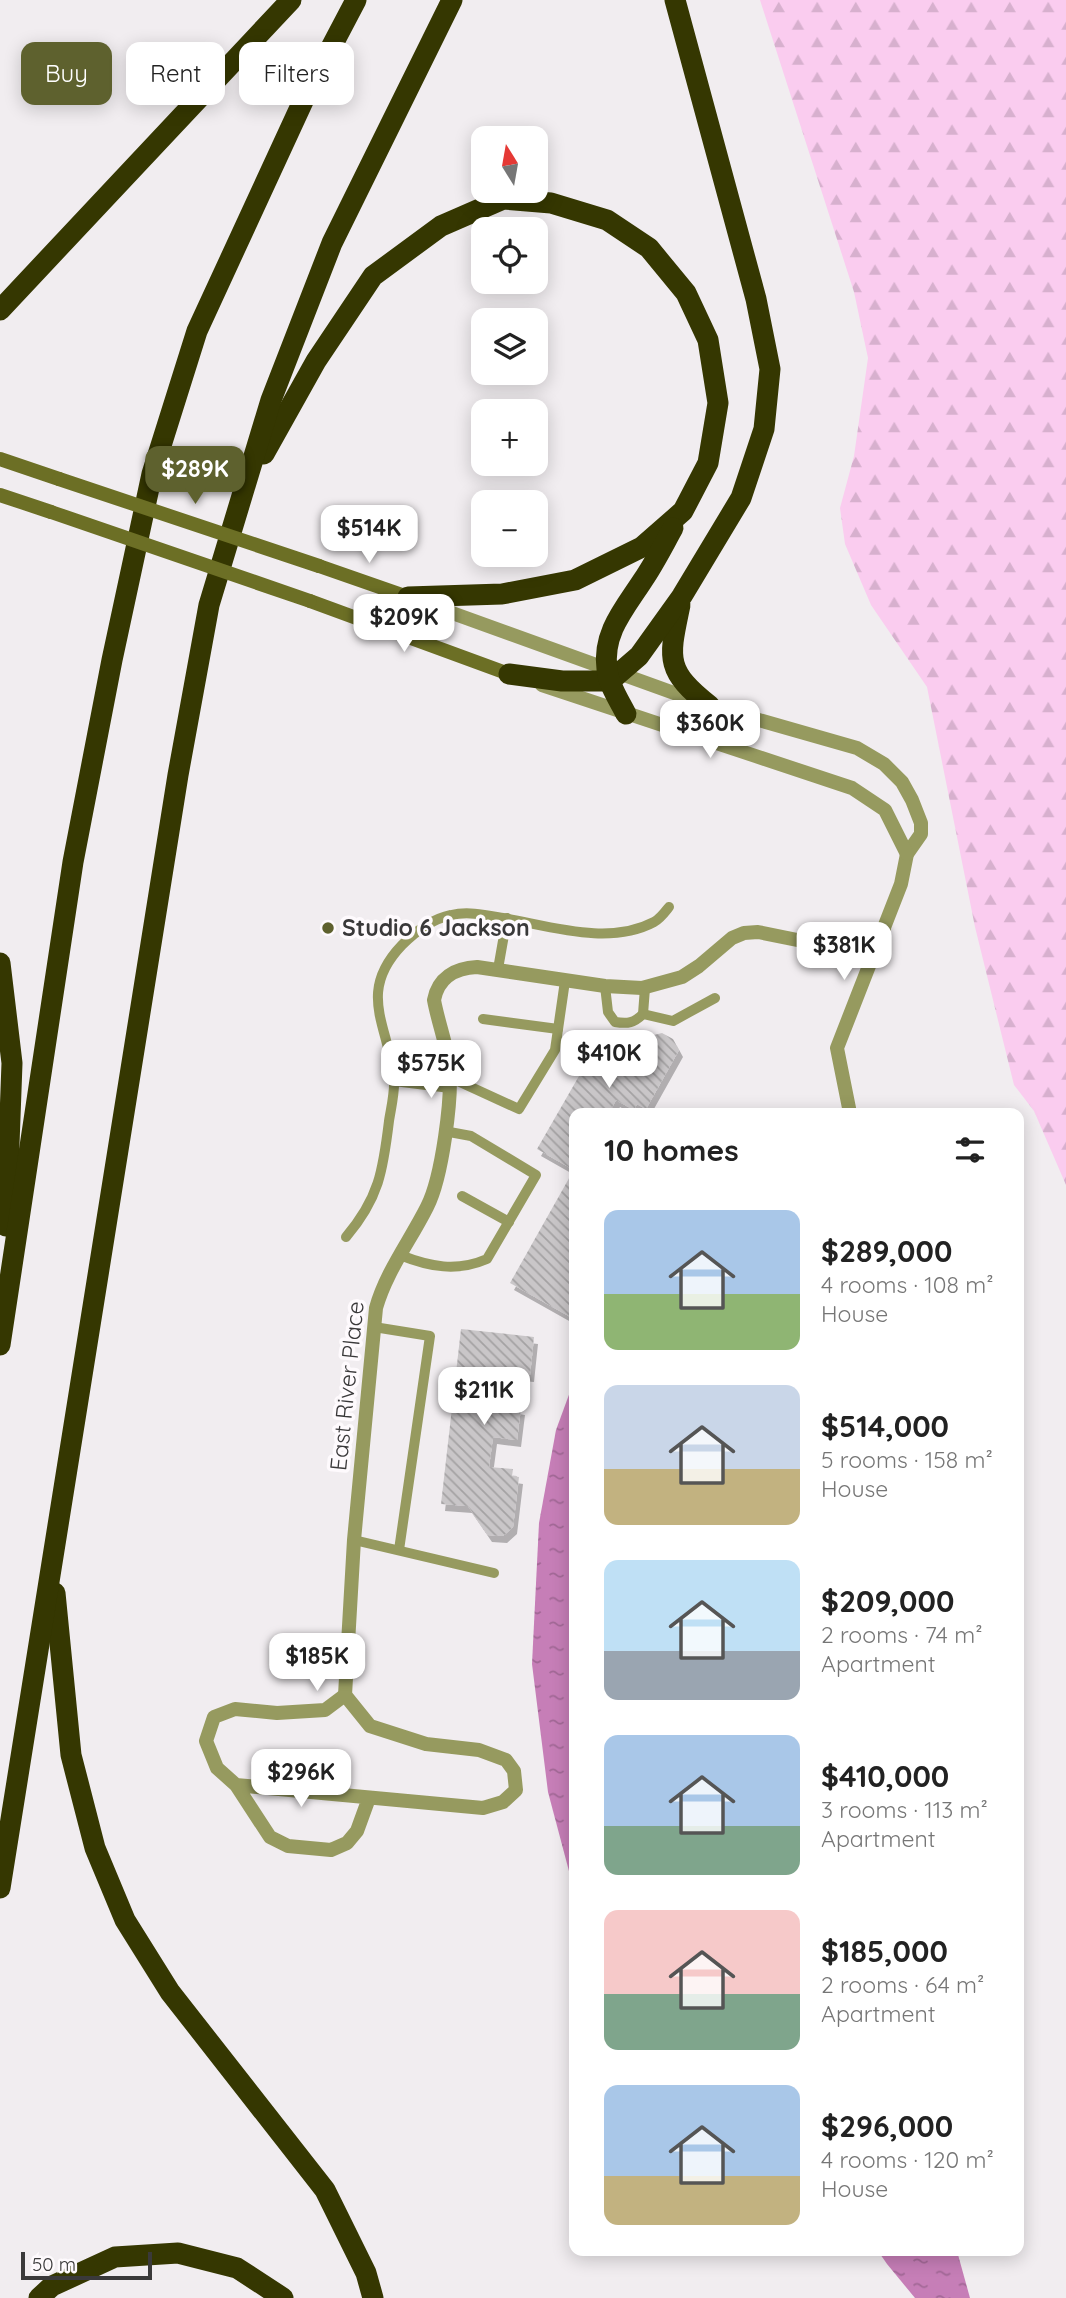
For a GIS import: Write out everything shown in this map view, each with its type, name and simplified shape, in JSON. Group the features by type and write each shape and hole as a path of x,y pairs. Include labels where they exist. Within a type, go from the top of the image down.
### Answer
{"highway":[{"path":"0,310 291,0"},
{"path":"1,1340 73,862 152,474 197,331 304,99 356,0"},
{"path":"0,1888 178,775 209,605 271,400 332,243 452,0"},
{"path":"509,674 562,681 612,674 639,656 682,596 741,498 764,429 770,369 756,299 675,0"},
{"path":"243,492 316,361 373,276 441,226 503,199 551,203 607,220 649,248 686,293 708,340 718,403 708,463 644,579 618,615 608,640 612,674 626,714"},
{"path":"408,597 502,594 575,580 642,547 683,511"},
{"path":"682,596 671,648 674,664 688,689 710,706"},
{"path":"0,962 12,1062 1,1340"},
{"path":"52,1563 71,1755 95,1848 125,1920 170,1992 325,2190 366,2273 373,2298"},
{"path":"39,2298 52,2286 115,2257 178,2253 237,2268 284,2298"}],"street":[{"path":"0,459 408,597 612,674 710,706 857,748 884,764 902,782 912,800 921,834 907,854 901,884 838,1048 849,1108"},
{"path":"0,495 310,601 509,674 852,788 885,810 907,854"},
{"name":"East River Place","path":"345,1695 354,1540 374,1327 380,1294 434,1191 444,1131 449,1082 445,1045 434,1000 442,980 465,968 498,969 565,981 645,988 682,977 732,938 744,933 758,932 839,946 858,942 884,929"},
{"path":"236,1785 483,1808 503,1802 516,1790 514,1771 506,1760 479,1750 426,1744 370,1726 345,1695 325,1710 277,1713 235,1709 214,1717 206,1741 217,1768 236,1785 270,1837 288,1846 331,1850 347,1843 357,1831 369,1798"}],"lane":[{"path":"346,1237 363,1216 377,1189 384,1162 394,1081 376,1000 383,971 401,946 423,927 451,915 476,913 599,934 629,930 655,921 669,907"},
{"path":"498,969 507,918"},
{"path":"394,1081 449,1082 519,1109 555,1050 565,981"},
{"path":"605,986 608,1012 615,1022 634,1022 643,1014 645,988"},
{"path":"643,1014 673,1021 715,998"},
{"path":"483,1019 558,1029"},
{"path":"400,1255 421,1263 448,1268 474,1265 487,1259 536,1175 471,1136 444,1131"},
{"path":"462,1196 509,1222"},
{"path":"374,1327 430,1336 399,1550"},
{"path":"354,1540 494,1573"}],"green space":[{"path":"760,0 1066,0 1066,1185 1034,1111 1014,1085 975,927 927,687 871,605 845,544 840,508 854,456 868,358 854,292"}],"water":[{"path":"569,1395 569,1871 548,1792 532,1664 539,1523 556,1430"},
{"path":"881,2256 958,2256 970,2298 915,2298"}],"building":[{"path":"662,1033 673,1039 679,1050 647,1108 637,1104 635,1108 630,1108 616,1100 612,1108 569,1108 569,1167 537,1149 598,1043 623,1057 635,1055 646,1037"},
{"path":"569,1178 569,1316 510,1283"},
{"path":"461,1329 534,1337 530,1375 518,1374 517,1379 504,1377 501,1405 521,1408 517,1440 493,1437 489,1467 513,1469 512,1476 519,1477 513,1527 503,1536 488,1535 468,1506 441,1504"}],"place":[{"name":"Studio 6 Jackson","path":"328,928"}]}
